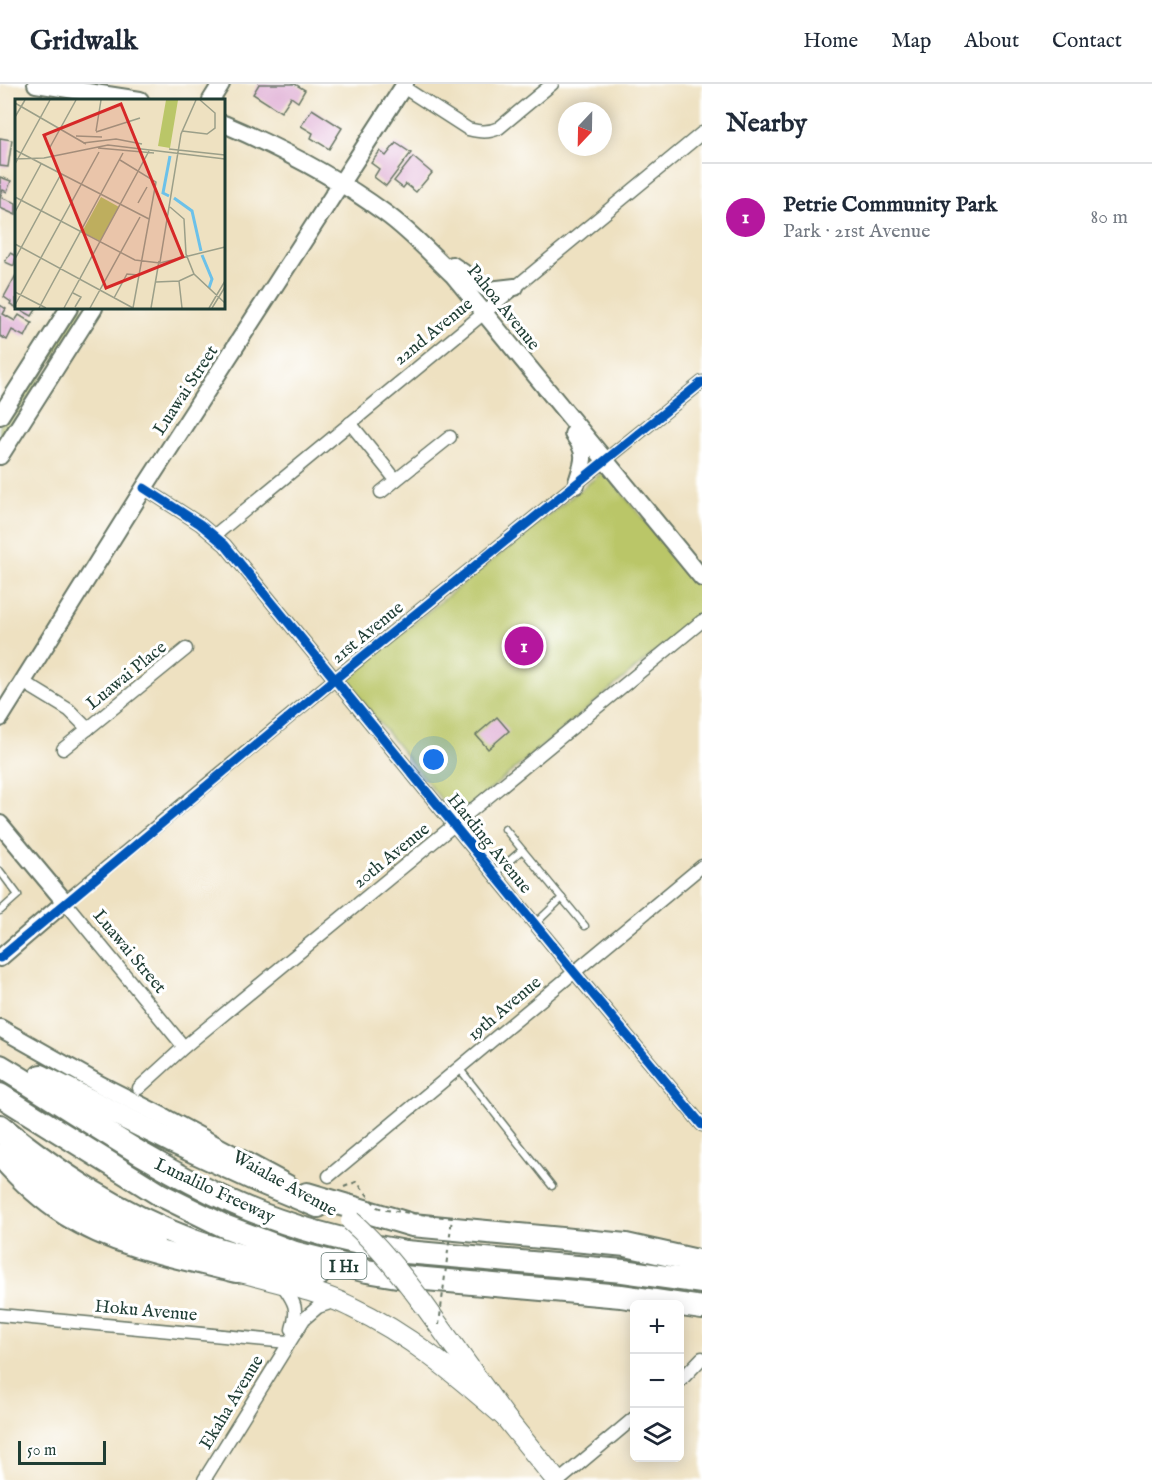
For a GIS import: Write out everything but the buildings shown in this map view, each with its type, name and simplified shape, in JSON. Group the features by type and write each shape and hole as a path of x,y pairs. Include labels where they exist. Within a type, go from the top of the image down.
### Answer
{"highway":[{"path":"0,1055 40,1083 304,1201 345,1217"},
{"name":"Lunalilo Freeway","path":"0,1066 40,1083 171,1171 233,1203 302,1228 348,1241 406,1252 623,1271 702,1282"},
{"name":"Lunalilo Freeway","path":"0,1095 159,1194 224,1226 295,1253 367,1271 403,1277 621,1296 702,1308"},
{"path":"0,1126 76,1184 153,1224 224,1251 364,1285 433,1295 465,1297 547,1290"},
{"path":"7,1162 52,1205 97,1230 174,1256 237,1270"},
{"path":"307,1194 412,1225 626,1245 702,1262"}],"main road":[{"name":"Waialae Avenue","path":"345,1217 367,1235 393,1263 505,1416 558,1480"},
{"name":"Waialae Avenue","path":"237,1270 350,1306 400,1333 451,1369 505,1416"}],"street":[{"path":"36,84 127,99"},
{"path":"212,99 221,84"},
{"path":"404,86 468,129 489,132 499,128 552,84"},
{"name":"Luawai Street","path":"0,718 144,489 404,86"},
{"name":"Pahoa Avenue","path":"225,124 282,150 342,183 386,213 417,239 453,275 702,578"},
{"name":"22nd Avenue","path":"215,535 702,133"},
{"path":"417,239 478,285 489,290 515,287"},
{"path":"0,416 68,309"},
{"path":"0,456 93,309"},
{"name":"21st Avenue","path":"0,958 64,902 335,679 702,382"},
{"path":"549,392 560,419 583,448 583,464 576,485"},
{"path":"350,423 396,480"},
{"path":"381,492 450,437"},
{"name":"Harding Avenue","path":"144,489 215,535 225,545 575,973 700,1118"},
{"name":"20th Avenue","path":"140,1088 184,1047 702,621"},
{"name":"Luawai Place","path":"63,749 186,649"},
{"name":"Luawai Place","path":"23,682 69,710 88,729"},
{"name":"Luawai Street","path":"0,824 184,1047"},
{"name":"19th Avenue","path":"329,1176 702,866"},
{"name":"Waialae Avenue","path":"3,1029 94,1082 166,1118 345,1217"},
{"name":"Waialae Avenue","path":"0,1135 32,1168 97,1214 154,1242 237,1270"},
{"name":"Ekaha Avenue","path":"282,1284 293,1300 297,1315 288,1342"},
{"name":"Ekaha Avenue","path":"204,1480 304,1319 318,1307 336,1301"},
{"name":"Hoku Avenue","path":"0,1315 288,1342"},
{"path":"684,1377 702,1358"},
{"path":"558,1480 630,1421"}],"lane":[{"path":"505,830 585,926"},
{"path":"494,874 522,850"},
{"path":"0,871 18,894 0,911"},
{"path":"535,924 562,898"},
{"path":"459,1068 552,1186"}],"path":[{"path":"360,1186 377,1207 452,1218 440,1325"}],"green space":[{"path":"74,309 84,309 0,442 0,426"},
{"path":"604,471 702,590 702,613 456,818 344,679"}],"cycle path":[{"path":"0,958 335,679 702,382"},
{"path":"144,488 200,524 225,545 702,1125"}],"place":[{"name":"Petrie Community Park","path":"524,646"}]}
